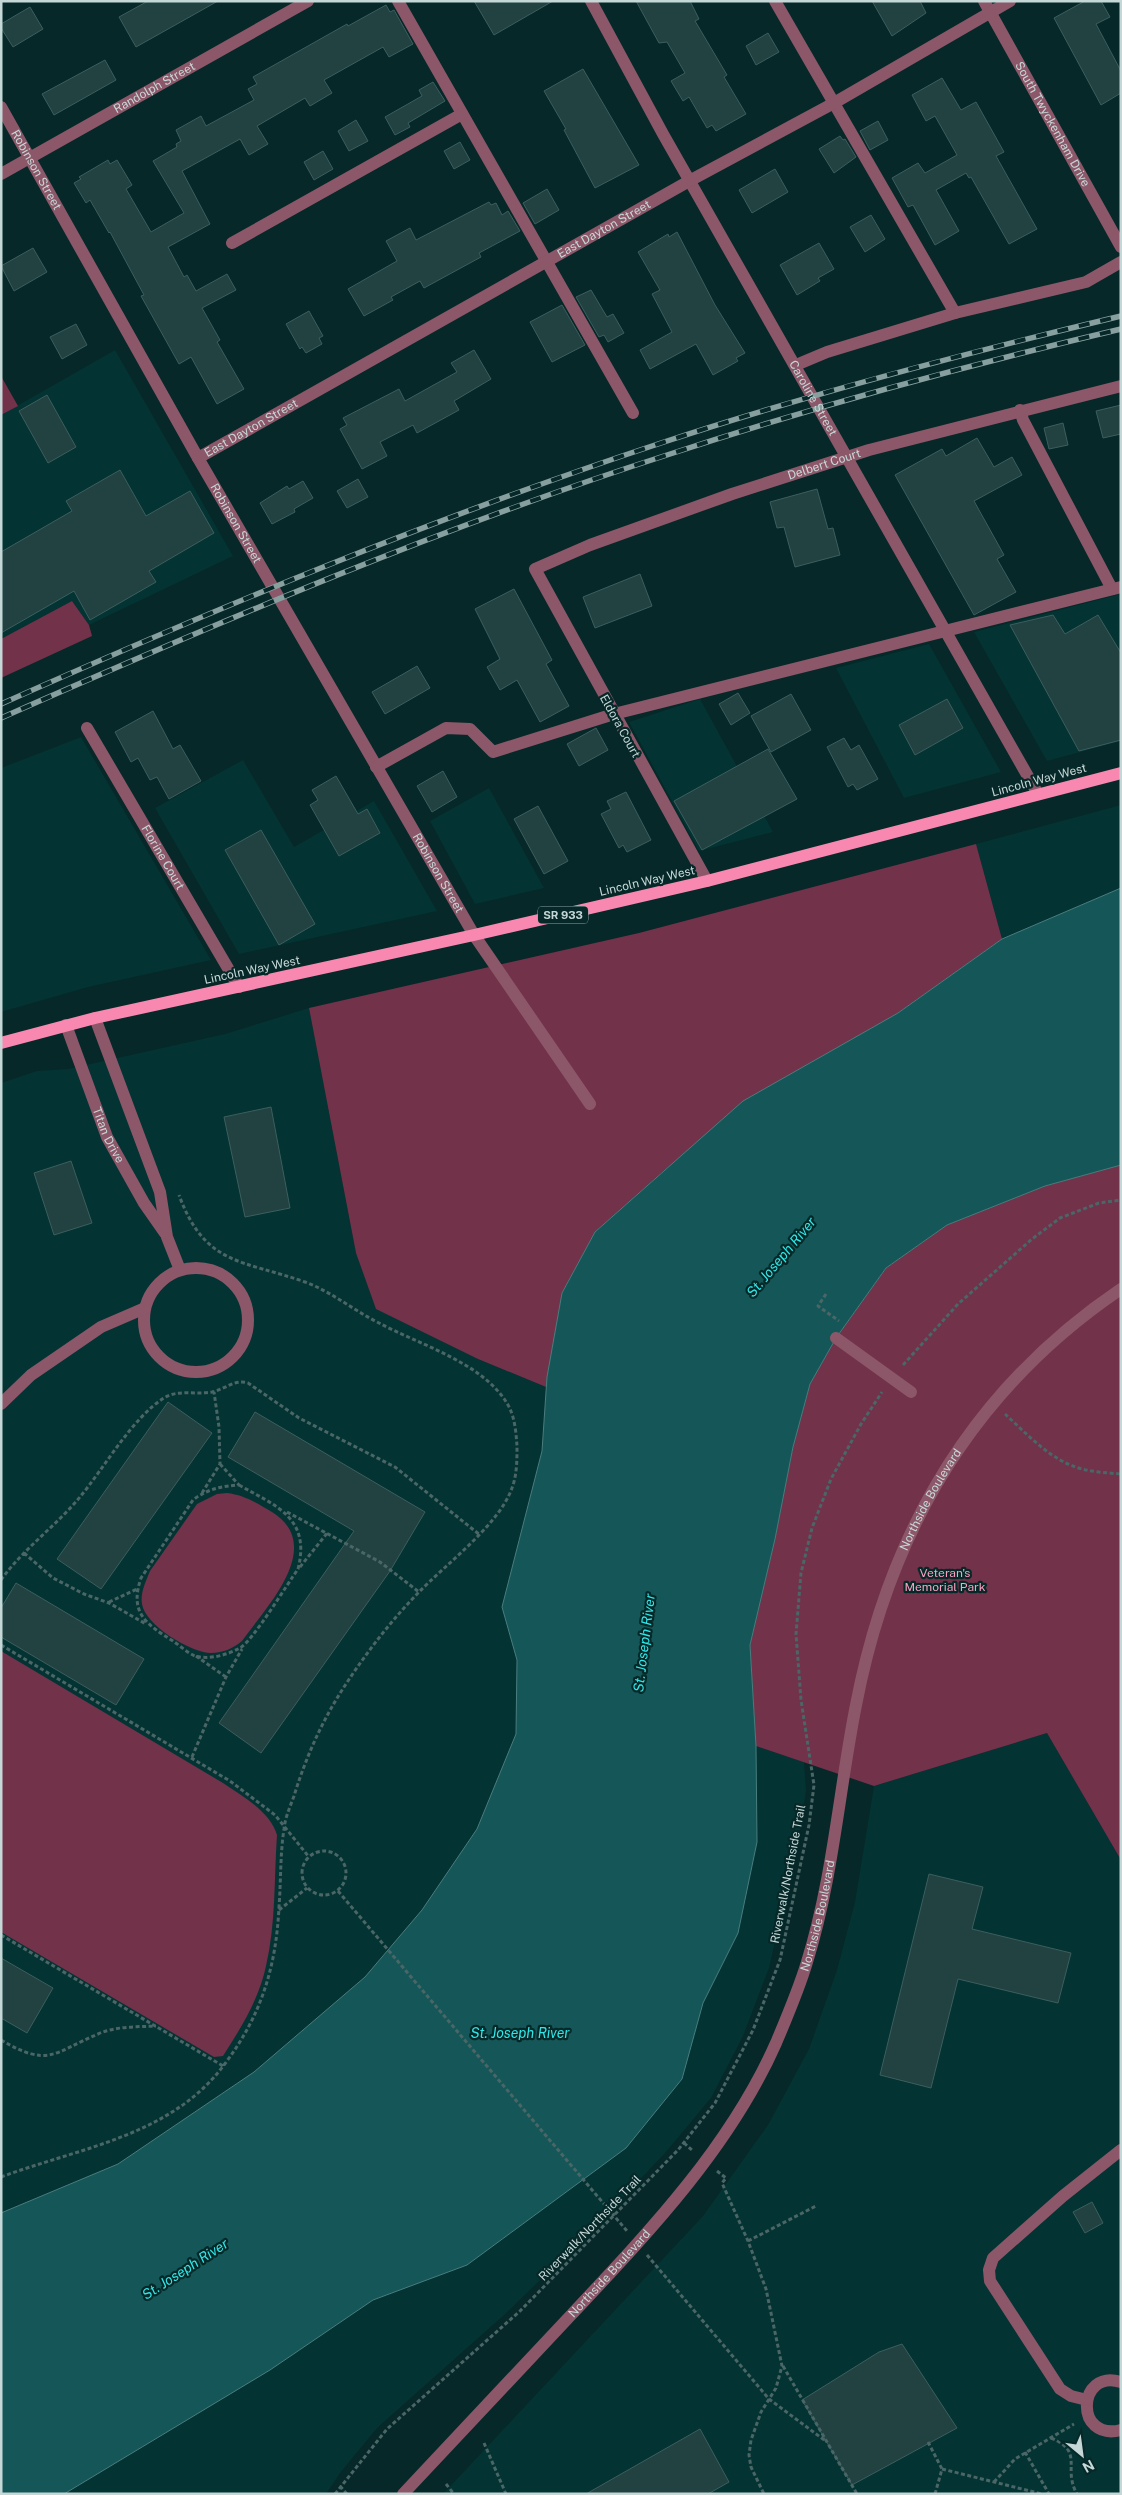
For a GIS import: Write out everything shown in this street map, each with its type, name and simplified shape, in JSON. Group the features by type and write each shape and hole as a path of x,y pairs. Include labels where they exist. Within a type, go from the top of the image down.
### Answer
{"main road":[{"name":"Lincoln Way West","path":"1,1043 95,1018 474,936 707,882 1121,772"}],"street":[{"name":"Randolph Street","path":"1,174 308,1"},
{"path":"398,1 633,412"},
{"name":"Caroline Street","path":"591,1 1038,794"},
{"path":"775,1 956,313"},
{"name":"East Dayton Street","path":"198,458 691,180 834,103 987,7 1010,1"},
{"name":"South Twyckenham Drive","path":"987,7 1121,247"},
{"name":"Robinson Street","path":"1,107 198,458 474,936 590,1104"},
{"path":"232,242 462,114"},
{"path":"796,365 827,352 956,313 1086,282 1121,262"},
{"name":"Delbert Court","path":"535,570 590,545 723,498 869,450 1020,410 1121,386"},
{"path":"376,767 446,728 470,729 493,752 614,714 1116,588 1023,420 1020,410"},
{"name":"Eldora Court","path":"535,570 707,882"},
{"name":"Florine Court","path":"87,728 239,987"},
{"name":"Titan Drive","path":"95,1018 160,1192 168,1237 180,1270"},
{"name":"Titan Drive","path":"66,1025 107,1137 144,1203 168,1237"},
{"path":"198,1268 215,1271 232,1282 243,1296 248,1312 248,1328 242,1346 229,1360 212,1370 191,1372 175,1368 159,1357 148,1341 144,1324 145,1308 153,1291 165,1278 180,1270 198,1268"},
{"name":"Northside Boulevard","path":"403,2494 610,2273 678,2196 721,2140 759,2077 776,2042 807,1962 833,1845 856,1703 868,1649 881,1602 900,1554 924,1504 946,1466 993,1403 1050,1344 1121,1289"},
{"path":"1,1404 31,1375 101,1327 145,1308"},
{"path":"836,1338 911,1392"},
{"path":"1087,2400 1071,2396 1060,2389 990,2281 989,2270 993,2258 1063,2196 1121,2150"},
{"path":"1119,2379 1100,2383 1089,2393 1087,2400 1088,2417 1098,2428 1106,2431 1121,2430"}],"path":[{"path":"1,2177 106,2144 162,2119 198,2094 223,2066 249,2027 263,1998 273,1959 279,1910 284,1825 317,1734 338,1696 373,1644 418,1592 480,1535 512,1490 518,1464 516,1430 510,1408 498,1392 468,1366 376,1322 330,1293 304,1282 248,1266 223,1255 204,1240 192,1224 178,1192"},
{"name":"Riverwalk/Northside Trail","path":"335,2494 387,2429 520,2311 678,2150 715,2103 753,2030 780,1960 809,1825 814,1785 801,1700 796,1634 801,1573 812,1528 831,1479 861,1424 891,1378 958,1304 1032,1238 1060,1218 1099,1203 1121,1200"},
{"path":"1,1580 24,1553 79,1498 125,1438 162,1399 170,1394 214,1392 240,1381 248,1383 299,1418 395,1467 480,1535"},
{"path":"147,1624 140,1611 137,1589 140,1578 193,1500 202,1493 220,1464 219,1427 214,1392"},
{"path":"993,1403 1034,1441 1068,1464 1081,1468 1121,1474"},
{"path":"220,1464 239,1485 380,1562 418,1592"},
{"path":"202,1493 225,1486 239,1485"},
{"path":"286,1511 296,1526 301,1540 302,1554 298,1568"},
{"path":"192,1757 226,1677 242,1647 298,1568 328,1532"},
{"path":"24,1553 53,1578 84,1594 109,1602 147,1624 226,1677"},
{"path":"109,1602 137,1589"},
{"path":"1,1645 230,1781 275,1815 309,1857"},
{"path":"195,1656 209,1657 227,1654 242,1647"},
{"path":"324,1851 339,1857 346,1873 344,1882 338,1890 325,1895 317,1894 307,1888 303,1881 302,1869 309,1857 324,1851"},
{"path":"279,1910 307,1888"},
{"path":"338,1890 627,2232"},
{"path":"1,1935 223,2066"},
{"path":"1,2040 23,2053 37,2056 52,2056 99,2034 115,2029 156,2026"},
{"path":"726,2178 722,2183 748,2241 766,2289 782,2366 857,2494"},
{"path":"748,2241 816,2206"},
{"path":"646,2255 769,2399 827,2442"},
{"path":"764,2494 755,2476 749,2455 757,2424 780,2378 782,2366"},
{"path":"994,2482 1015,2459 1025,2452 1088,2417"},
{"path":"1051,2438 1066,2446 1070,2451 1071,2484 1077,2494"},
{"path":"928,2442 942,2469 935,2494"},
{"path":"484,2443 506,2494"},
{"path":"1025,2452 1049,2494"},
{"path":"942,2469 1042,2494"},
{"path":"446,2484 454,2494"},
{"path":"340,2486 347,2494"}],"shaded area":[{"path":"115,350 233,556 89,625 72,601 1,639 1,415"},
{"path":"1121,594 1121,741 1047,761 974,632"},
{"path":"929,644 1001,772 904,798 836,668"},
{"path":"700,699 773,832 699,851 629,722"},
{"path":"81,737 211,960 88,987 1,1012 1,768"},
{"path":"243,760 294,847 374,801 437,911 239,954 155,808"},
{"path":"489,788 544,888 475,904 430,821"},
{"path":"1121,805 1121,888 1002,939 976,844"},
{"path":"309,1008 356,1253 478,1359 546,1387 542,1451 502,1607 517,1660 516,1734 477,1829 422,1910 365,1977 254,2072 118,2164 1,2213 1,1083 37,1071 68,1069 225,1034"},
{"path":"1047,1733 1121,1860 1121,2494 443,2494 703,2216 768,2125 809,2049 837,1970 855,1902 874,1786"},
{"path":"756,1746 804,1762 806,1791 799,1835 769,1968 743,2036 711,2098 665,2153 595,2227 504,2315 377,2428 340,2473 326,2494 64,2494 270,2370 373,2300 467,2265 542,2209 682,2079 703,2003 738,1933 757,1842"}],"green space":[{"path":"1,376 18,406 1,415"},
{"path":"72,601 89,625 92,636 1,678 1,639"},
{"path":"976,844 1002,939 898,1013 667,1168 595,1232 562,1293 546,1387 478,1359 376,1309 356,1253 309,1008 639,933"},
{"name":"Veteran's Memorial Park","path":"1121,1165 1121,1860 1047,1733 874,1786 756,1746 750,1645 775,1539 793,1447 810,1384 836,1338 886,1268 947,1225 1045,1186"},
{"path":"227,1493 256,1503 272,1512 287,1526 294,1542 293,1559 287,1576 277,1594 242,1641 228,1650 211,1653 202,1652 181,1643 151,1621 142,1604 142,1596 150,1571 197,1504 217,1494"},
{"path":"1,1651 223,1783 262,1811 273,1826 277,1835 274,1901 272,1934 266,1966 254,2002 223,2056 214,2057 1,1932"}],"water":[{"name":"St. Joseph River","path":"1121,888 1121,1165 1045,1186 947,1225 886,1268 836,1338 810,1384 793,1447 775,1539 750,1645 756,1746 757,1842 738,1933 703,2003 682,2079 626,2148 467,2265 373,2300 270,2370 64,2494 1,2494 1,2213 118,2164 254,2072 365,1977 422,1910 477,1829 516,1734 517,1660 502,1607 542,1451 547,1377 562,1293 595,1232 743,1101 898,1013 1002,939"}],"building":[{"path":"148,1 218,1 136,47 119,17"},
{"path":"474,1 553,1 494,35"},
{"path":"636,1 690,1 699,19 695,21 727,75 724,77 746,114 716,131 712,125 707,128 689,97 683,101 671,81 685,73 667,42 659,43"},
{"path":"872,1 920,1 926,13 892,36"},
{"path":"1085,1 1101,1 1110,17 1096,24 1121,71 1121,93 1101,105 1054,18"},
{"path":"386,5 390,12 394,10 413,44 389,57 383,47 324,80 332,93 310,106 305,98 257,126 268,144 249,155 240,139 182,171 210,224 168,247 184,277 187,275 196,291 227,274 236,290 202,308 220,340 217,342 244,389 217,404 191,357 179,364 141,296 144,295 110,232 90,200 86,203 74,183 81,179 79,177 108,160 110,164 117,160 132,185 126,189 151,232 184,213 153,161 177,147 176,144 181,141 176,130 201,116 206,126 254,100 248,89 257,84 253,77 347,24 348,26"},
{"path":"30,7 43,29 13,47 1,28 1,24"},
{"path":"768,33 779,52 756,65 746,46"},
{"path":"105,60 116,80 54,115 42,94"},
{"path":"583,69 639,165 595,188 564,130 566,129 544,91"},
{"path":"942,78 961,110 976,102 1004,152 996,156 1037,229 1009,244 971,177 969,178 966,173 936,190 959,231 935,245 913,205 908,207 892,178 918,163 925,173 957,155 935,116 926,121 912,95"},
{"path":"433,82 445,101 408,123 410,127 395,135 385,117 422,96 419,90"},
{"path":"356,120 368,141 349,151 338,131"},
{"path":"878,121 888,140 870,150 860,131"},
{"path":"840,136 843,140 845,139 856,157 834,173 819,149"},
{"path":"460,142 470,160 454,169 444,151"},
{"path":"323,151 333,169 314,180 304,162"},
{"path":"775,169 788,192 752,213 739,190"},
{"path":"547,189 559,210 535,224 523,203"},
{"path":"489,202 491,205 496,203 502,215 508,211 520,231 479,253 481,257 424,288 420,281 391,297 393,300 364,316 348,289 397,261 386,241 410,228 416,240"},
{"path":"871,215 885,239 865,252 850,227"},
{"path":"677,232 715,305 745,353 736,358 738,361 713,375 696,344 650,369 640,350 672,332 652,294 660,290 638,252 668,234 669,237"},
{"path":"819,243 834,269 818,278 820,281 797,295 780,265"},
{"path":"33,248 47,272 14,291 1,266"},
{"path":"591,290 607,317 613,314 624,333 608,342 604,335 599,337 576,297"},
{"path":"562,305 585,345 552,362 530,322"},
{"path":"309,311 323,336 319,338 322,344 306,353 302,347 300,349 286,324"},
{"path":"76,324 87,345 62,359 50,337"},
{"path":"474,350 491,379 454,401 459,410 417,433 413,425 380,442 387,456 362,469 340,429 347,425 343,418 399,389 405,401 457,372 451,363"},
{"path":"47,395 76,447 48,463 19,411"},
{"path":"1121,405 1121,434 1103,438 1096,411"},
{"path":"1063,423 1068,445 1049,449 1044,428"},
{"path":"977,438 994,467 1012,457 1022,475 974,501 1004,555 997,559 1016,592 974,615 895,475 942,449 946,456"},
{"path":"120,470 146,516 190,491 214,533 149,571 156,582 90,620 74,591 1,633 1,552 72,511 66,501"},
{"path":"358,479 368,497 347,508 337,491"},
{"path":"303,481 313,498 294,509 295,512 272,524 260,503 287,486 289,489"},
{"path":"817,489 828,529 833,528 840,555 795,567 784,527 777,528 770,502"},
{"path":"640,574 652,606 595,628 583,597"},
{"path":"514,589 552,660 546,664 569,706 540,722 517,680 500,690 487,667 500,659 475,609"},
{"path":"1053,615 1065,634 1098,615 1121,653 1121,740 1079,751 1010,625"},
{"path":"417,666 430,688 385,714 372,692"},
{"path":"738,693 750,713 731,725 719,704"},
{"path":"791,694 811,730 771,752 751,716"},
{"path":"947,699 963,728 915,755 899,725"},
{"path":"153,711 173,749 180,745 201,781 169,799 157,777 150,780 138,758 131,762 115,732"},
{"path":"596,728 608,750 579,766 567,744"},
{"path":"844,738 851,750 859,745 878,779 857,790 853,784 848,787 827,747"},
{"path":"768,749 797,799 702,850 674,801"},
{"path":"443,771 457,797 432,812 417,786"},
{"path":"336,776 358,814 367,809 380,833 339,856 310,805 318,800 312,790"},
{"path":"626,792 651,840 627,852 623,845 619,848 601,814 611,809 607,801"},
{"path":"538,806 568,861 544,874 514,819"},
{"path":"261,830 315,924 279,945 225,850"},
{"path":"271,1107 290,1208 245,1217 224,1117"},
{"path":"71,1161 92,1223 54,1235 34,1173"},
{"path":"168,1402 212,1433 101,1589 57,1559"},
{"path":"255,1412 425,1512 390,1571 261,1753 219,1723 354,1531 228,1457"},
{"path":"16,1583 144,1659 116,1705 1,1637 1,1608"},
{"path":"929,1874 983,1887 972,1929 1071,1953 1058,2003 958,1979 931,2088 880,2075"},
{"path":"1,1958 53,1988 27,2033 1,2018"},
{"path":"1092,2202 1103,2223 1085,2233 1073,2212"},
{"path":"902,2344 957,2428 852,2485 802,2400 879,2352"},
{"path":"700,2429 729,2482 708,2494 586,2494"}],"railway":[{"path":"1,704 164,633 328,565 577,472 775,407 947,359 1121,316"},
{"path":"1,718 330,578 497,513 582,483 723,437 836,403 1006,357 1121,329"}]}
